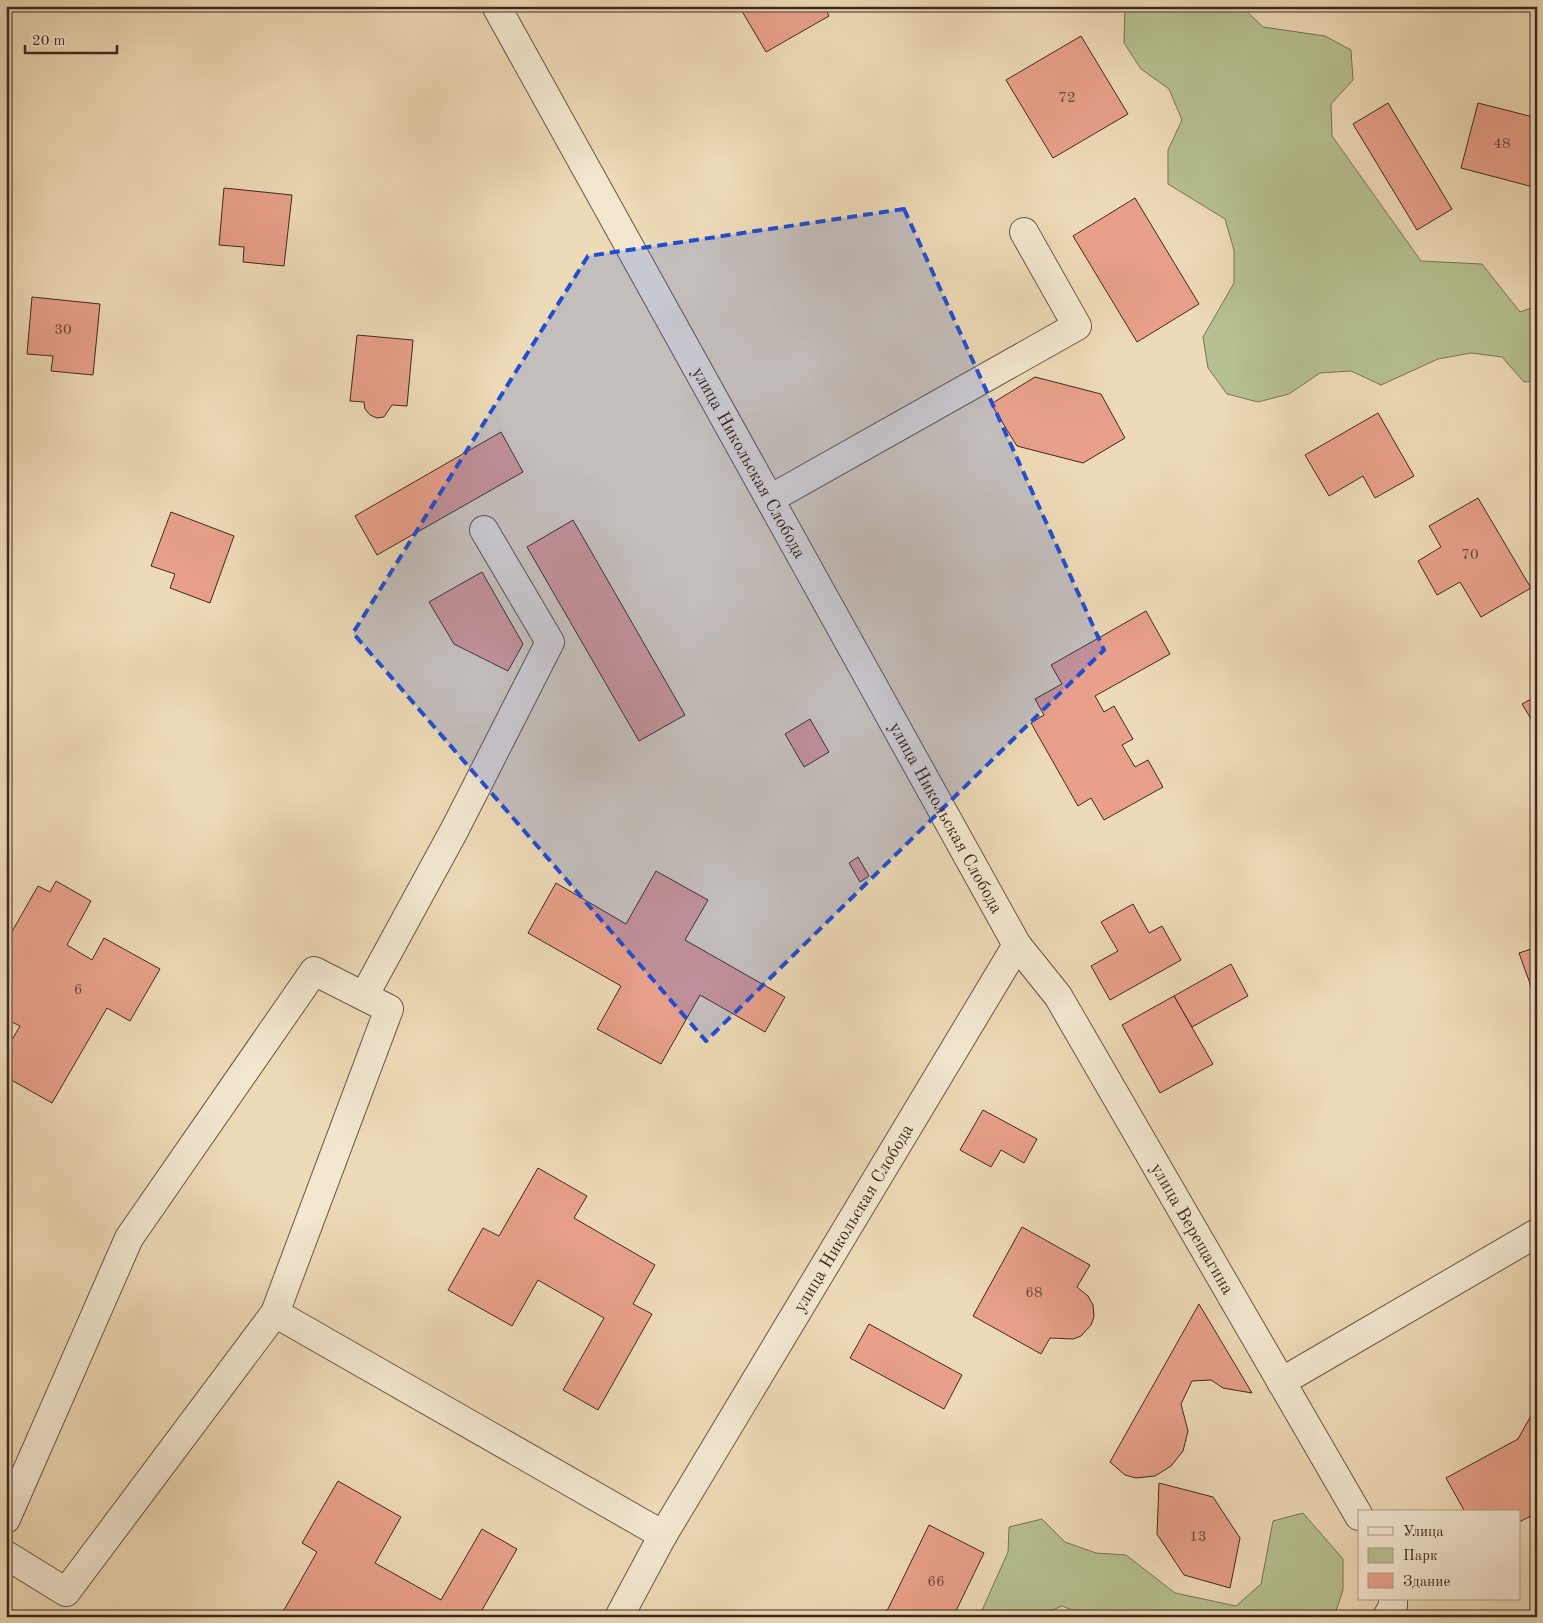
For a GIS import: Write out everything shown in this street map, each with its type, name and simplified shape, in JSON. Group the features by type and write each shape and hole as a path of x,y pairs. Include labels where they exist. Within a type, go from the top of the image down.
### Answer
{"street":[{"name":"улица Никольская Слобода","path":"496,6 1018,945 663,1535 619,1617"},
{"path":"770,499 1077,326 1024,232"},
{"path":"364,996 455,829 550,642 484,530"},
{"name":"улица Верещагина","path":"1018,945 1058,996 1358,1514"},
{"path":"6,1519 129,1238 314,971 389,1009 276,1313 66,1592 6,1555"},
{"path":"1281,1382 1537,1232"},
{"path":"276,1313 663,1535"},
{"path":"1387,1617 1393,1606 1393,1600"}],"highlighted area":[{"path":"904,209 1104,650 706,1041 353,633 588,256"}],"green space":[{"path":"1125,6 1241,6 1263,27 1325,36 1351,50 1353,80 1331,104 1332,136 1421,261 1482,264 1520,312 1537,306 1537,381 1524,382 1502,357 1471,353 1438,359 1381,385 1351,371 1320,373 1289,394 1258,402 1227,394 1208,368 1203,337 1234,283 1234,250 1225,219 1168,184 1168,150 1182,120 1169,89 1141,69 1124,43"},
{"path":"1303,1513 1343,1559 1343,1590 1334,1617 1089,1617 1062,1606 1036,1617 979,1617 1008,1552 1009,1527 1042,1519 1065,1542 1096,1553 1126,1555 1175,1593 1236,1606 1261,1584 1273,1521"}],"building":[{"path":"739,6 824,6 829,16 766,52"},
{"path":"1081,36 1128,114 1053,158 1006,80"},
{"path":"1388,103 1452,209 1417,230 1353,124"},
{"path":"1478,103 1537,118 1537,188 1461,168"},
{"path":"224,188 292,195 284,266 243,262 244,247 219,245"},
{"path":"1135,198 1199,304 1137,342 1073,236"},
{"path":"32,297 100,304 93,375 51,371 53,356 27,354"},
{"path":"357,335 413,340 407,406 392,405 384,417 377,418 370,415 365,409 364,402 350,401"},
{"path":"1035,377 1101,394 1125,438 1083,463 1017,446 991,404"},
{"path":"1378,413 1414,476 1375,498 1363,476 1329,496 1305,455"},
{"path":"501,432 523,472 377,555 355,516"},
{"path":"1478,498 1531,588 1481,617 1460,582 1437,595 1418,561 1441,547 1429,526"},
{"path":"171,512 234,536 210,603 170,588 175,574 151,566"},
{"path":"573,520 685,715 639,741 527,547"},
{"path":"482,572 523,644 508,671 454,644 429,602"},
{"path":"1146,611 1170,654 1095,696 1104,712 1114,706 1133,739 1122,745 1135,767 1148,760 1163,787 1104,820 1091,798 1078,806 1031,723 1044,715 1035,699 1062,684 1051,665"},
{"path":"1537,696 1537,729 1522,704"},
{"path":"810,719 829,752 804,767 785,734"},
{"path":"858,857 869,876 860,882 849,863"},
{"path":"656,871 708,900 685,940 785,997 765,1032 700,995 661,1064 597,1029 621,986 528,933 556,883 626,924"},
{"path":"56,881 91,901 67,945 92,960 104,938 160,969 130,1021 107,1008 52,1103 6,1077 6,1050 20,1026 6,1019 6,942 38,886 50,892"},
{"path":"1133,904 1149,933 1162,926 1181,960 1110,1000 1091,966 1118,951 1101,922"},
{"path":"1537,947 1537,1003 1519,953"},
{"path":"1231,964 1248,996 1192,1027 1174,996"},
{"path":"1174,996 1213,1064 1160,1093 1122,1025"},
{"path":"983,1110 1037,1139 1024,1163 1001,1150 991,1167 960,1150"},
{"path":"538,1168 587,1196 574,1218 655,1265 633,1304 652,1314 598,1410 563,1390 604,1318 538,1280 512,1326 448,1290 483,1228 499,1236"},
{"path":"1022,1227 1090,1265 1077,1287 1088,1296 1093,1305 1094,1317 1091,1325 1081,1336 1073,1339 1050,1338 1041,1354 973,1316"},
{"path":"1199,1304 1252,1393 1223,1388 1211,1380 1192,1381 1181,1404 1188,1431 1183,1451 1171,1466 1155,1476 1136,1478 1125,1475 1110,1462"},
{"path":"869,1324 962,1375 944,1409 850,1358"},
{"path":"1537,1405 1537,1513 1520,1522 1520,1510 1464,1510 1446,1478 1518,1439"},
{"path":"338,1481 401,1517 375,1563 441,1600 482,1529 517,1549 478,1617 280,1617 317,1552 302,1543"},
{"path":"1159,1483 1213,1497 1240,1538 1230,1588 1184,1575 1157,1534"},
{"path":"929,1525 984,1553 953,1617 876,1617 888,1609"}]}
